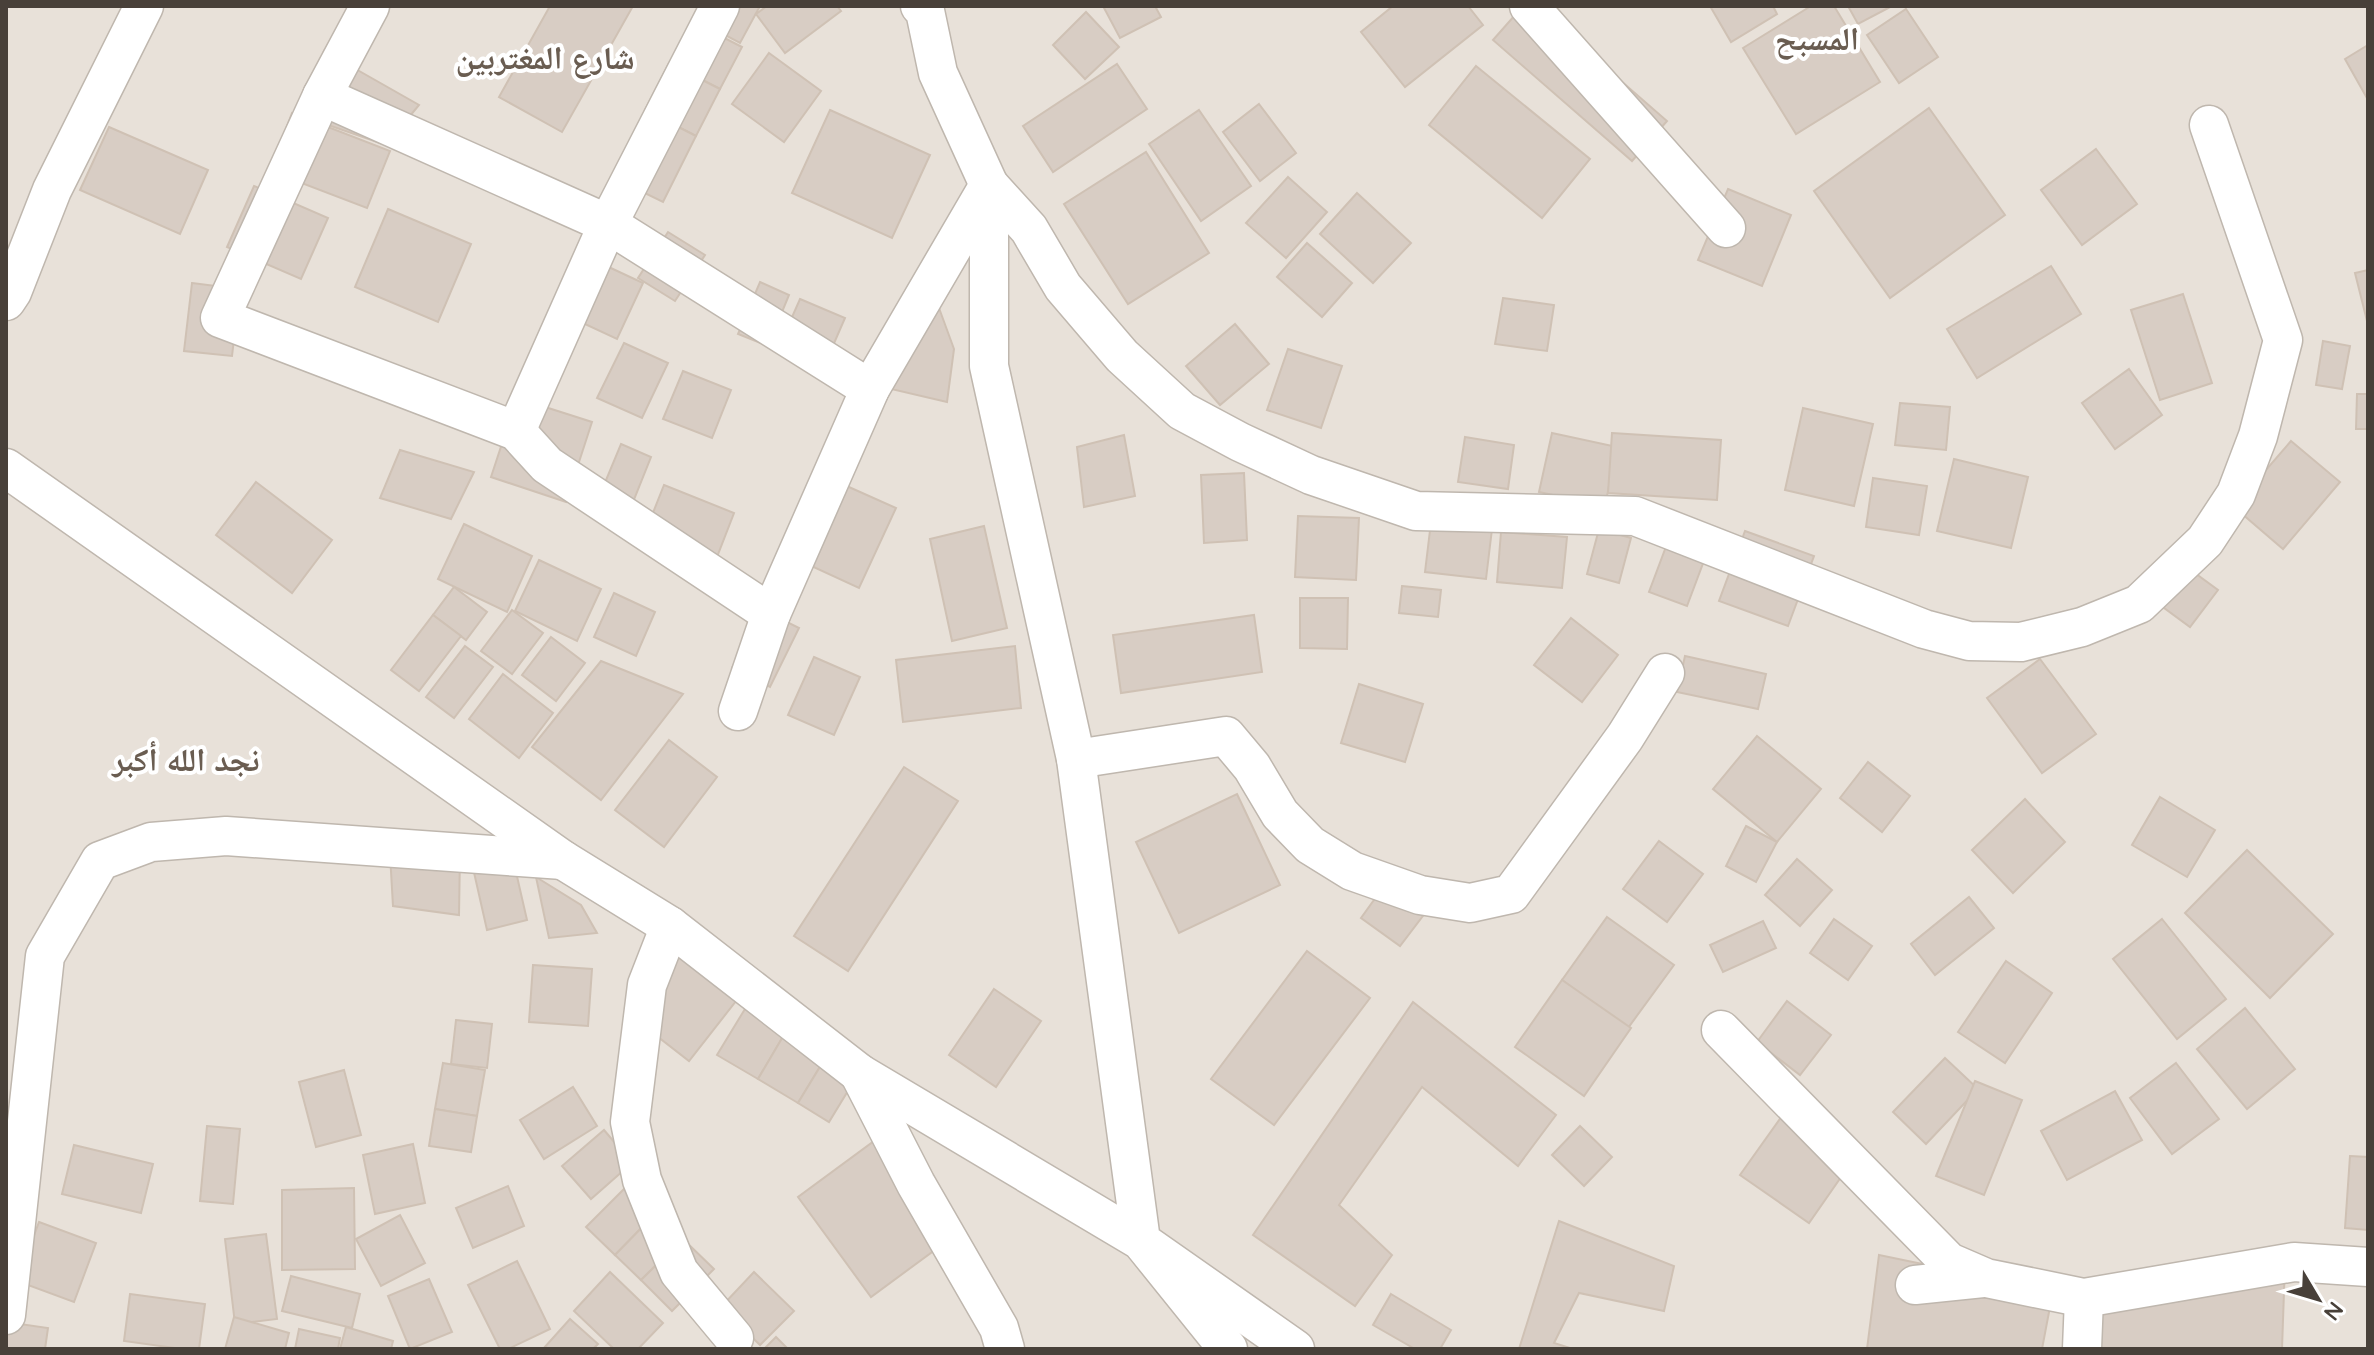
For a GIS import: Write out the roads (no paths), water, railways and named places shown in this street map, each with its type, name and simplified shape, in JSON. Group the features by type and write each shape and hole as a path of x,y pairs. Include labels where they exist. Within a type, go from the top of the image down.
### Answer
{"street":[{"path":"6,301 52,190 144,6"},
{"path":"370,6 322,96 220,318 516,431 547,465 771,614"},
{"path":"516,431 608,224 720,6"},
{"path":"1529,6 1726,228"},
{"path":"925,8 938,73 989,185 1029,229 1063,287 1122,356 1182,411 1311,475 1416,511 1635,516 1924,629 1969,641 2021,642 2082,627 2139,604 2205,541 2236,494 2258,436 2283,340 2209,125"},
{"path":"322,96 608,224 870,389"},
{"path":"738,711 771,614 870,389 989,185"},
{"path":"989,185 989,366 1076,759 1141,1241 1228,1349"},
{"path":"6,468 563,860 670,926 859,1073 1141,1241 1295,1349"},
{"path":"1076,759 1226,736 1252,767 1280,814 1310,845 1352,871 1420,895 1470,903 1511,894 1625,737 1665,673"},
{"path":"6,1315 45,956 100,861 151,842 226,836 563,860"},
{"path":"670,926 647,985 630,1122 642,1180 679,1272 734,1338"},
{"path":"1721,1030 1949,1262 1986,1278 2084,1298 2294,1262 2368,1267"},
{"path":"859,1073 916,1184 999,1328 1005,1349"},
{"path":"1915,1285 1986,1278"},
{"path":"2082,1349 2084,1298"}],"district":[{"name":"المسبح","path":"1817,39"},
{"name":"شارع المغتربين","path":"545,58"},
{"name":"نجد الله أكبر","path":"186,760"}]}
